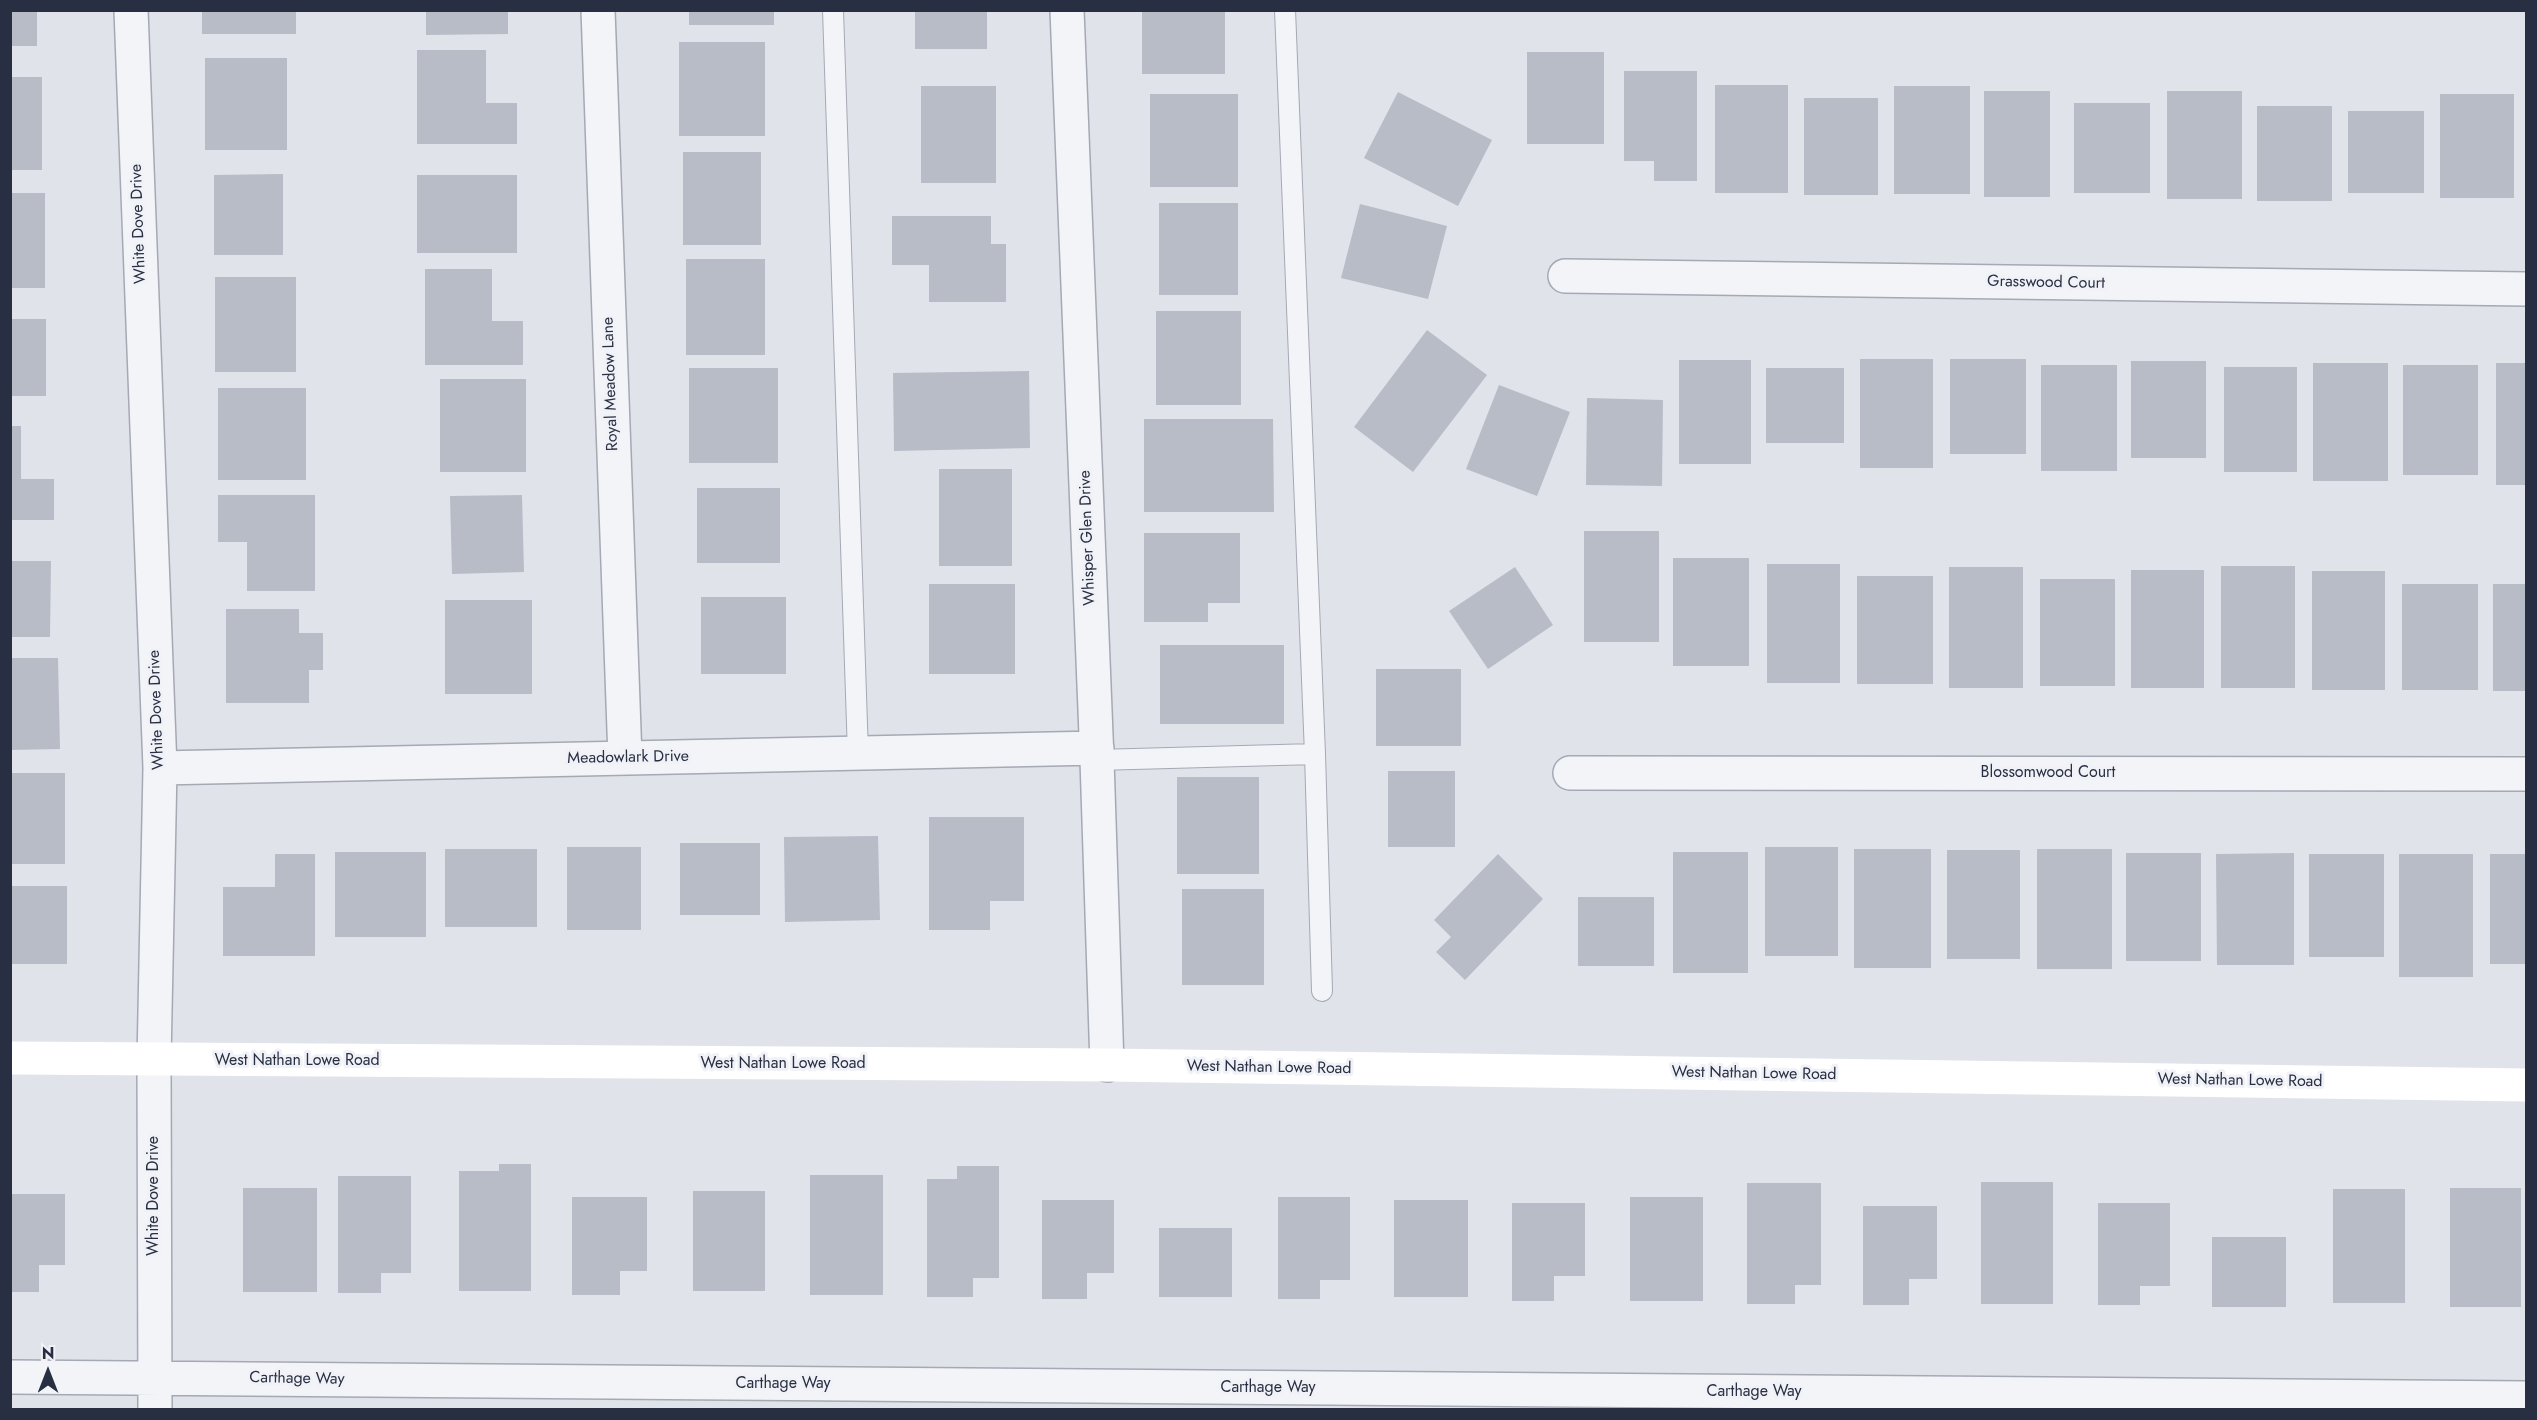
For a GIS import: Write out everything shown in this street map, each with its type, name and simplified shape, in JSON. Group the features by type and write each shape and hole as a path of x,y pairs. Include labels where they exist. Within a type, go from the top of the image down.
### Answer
{"street":[{"name":"White Dove Drive","path":"131,10 160,768 154,1060 155,1394"},
{"name":"Royal Meadow Lane","path":"598,10 625,758"},
{"name":"Whisper Glen Drive","path":"1067,10 1107,1065"},
{"name":"Grasswood Court","path":"1565,276 2526,289"},
{"name":"Meadowlark Drive","path":"160,768 858,754 1097,754"},
{"name":"Blossomwood Court","path":"1570,773 2526,774"},
{"name":"West Nathan Lowe Road","path":"10,1058 1107,1065 2526,1085"},
{"name":"Carthage Way","path":"10,1377 155,1394 2526,1398"}],"lane":[{"path":"833,10 858,754"},
{"path":"1285,10 1322,991"},
{"path":"1097,754 1314,754"}],"building":[{"path":"10,10 37,10 37,46 10,46"},
{"path":"202,10 296,10 296,34 202,34"},
{"path":"426,10 508,10 508,34 426,35"},
{"path":"689,10 774,10 774,25 689,25"},
{"path":"915,10 987,10 987,49 915,49"},
{"path":"1142,10 1225,10 1225,74 1142,74"},
{"path":"679,42 765,42 765,136 679,136"},
{"path":"417,50 486,50 486,103 517,103 517,144 417,144"},
{"path":"1527,52 1604,52 1604,144 1527,144"},
{"path":"205,58 287,58 287,150 205,150"},
{"path":"1624,71 1697,71 1697,181 1654,181 1654,161 1624,161"},
{"path":"10,77 42,77 42,170 10,170"},
{"path":"1715,85 1788,85 1788,193 1715,193"},
{"path":"921,86 996,86 996,183 921,183"},
{"path":"1894,86 1970,86 1970,194 1894,194"},
{"path":"1984,91 2050,91 2050,197 1984,197"},
{"path":"2167,91 2242,91 2242,199 2167,199"},
{"path":"1398,92 1492,140 1458,206 1364,158"},
{"path":"1150,94 1238,94 1238,187 1150,187"},
{"path":"2440,94 2514,94 2514,198 2440,198"},
{"path":"1804,98 1878,98 1878,195 1804,195"},
{"path":"2074,103 2150,103 2150,193 2074,193"},
{"path":"2257,106 2332,106 2332,201 2257,201"},
{"path":"2348,111 2424,111 2424,193 2348,193"},
{"path":"683,152 761,152 761,245 683,245"},
{"path":"283,174 283,255 214,255 214,175"},
{"path":"417,175 517,175 517,253 417,253"},
{"path":"10,193 45,193 45,288 10,288"},
{"path":"1159,203 1238,203 1238,295 1159,295"},
{"path":"1360,204 1447,226 1428,299 1341,278"},
{"path":"892,216 991,216 991,244 1006,244 1006,302 929,302 929,265 892,265"},
{"path":"686,259 765,259 765,355 686,355"},
{"path":"425,269 492,269 492,321 523,321 523,365 425,365"},
{"path":"215,277 296,277 296,372 215,372"},
{"path":"1156,311 1241,311 1241,405 1156,405"},
{"path":"10,319 46,319 46,396 10,396"},
{"path":"1427,330 1487,375 1413,472 1354,427"},
{"path":"1860,359 1933,359 1933,468 1860,468"},
{"path":"1950,359 2026,359 2026,454 1950,454"},
{"path":"1679,360 1751,360 1751,464 1679,464"},
{"path":"2131,361 2206,361 2206,458 2131,458"},
{"path":"2313,363 2388,363 2388,481 2313,481"},
{"path":"2496,363 2526,363 2526,485 2496,485"},
{"path":"2041,365 2117,365 2117,471 2041,471"},
{"path":"2403,365 2478,365 2478,475 2403,475"},
{"path":"2224,367 2297,367 2297,472 2224,472"},
{"path":"689,368 778,368 778,463 689,463"},
{"path":"1766,368 1844,368 1844,443 1766,443"},
{"path":"1029,371 1030,448 894,451 893,373"},
{"path":"440,379 526,379 526,472 440,472"},
{"path":"1499,385 1570,412 1537,496 1466,469"},
{"path":"218,388 306,388 306,480 218,480"},
{"path":"1587,398 1663,400 1662,486 1586,485"},
{"path":"1144,419 1273,419 1274,512 1144,512"},
{"path":"10,426 21,426 21,479 54,479 54,520 10,520"},
{"path":"939,469 1012,469 1012,566 939,566"},
{"path":"697,488 780,488 780,563 697,563"},
{"path":"218,495 315,495 315,591 247,591 247,542 218,542"},
{"path":"522,495 524,572 452,574 450,496"},
{"path":"1584,531 1659,531 1659,642 1584,642"},
{"path":"1144,533 1240,533 1240,603 1208,603 1208,622 1144,622"},
{"path":"1673,558 1749,558 1749,666 1673,666"},
{"path":"10,561 51,561 50,637 10,637"},
{"path":"1767,564 1840,564 1840,683 1767,683"},
{"path":"2221,566 2295,566 2295,688 2221,688"},
{"path":"1515,567 1553,625 1488,669 1449,611"},
{"path":"1949,567 2023,567 2023,688 1949,688"},
{"path":"2131,570 2204,570 2204,688 2131,688"},
{"path":"2312,571 2385,571 2385,690 2312,690"},
{"path":"1857,576 1933,576 1933,684 1857,684"},
{"path":"2040,579 2115,579 2115,686 2040,686"},
{"path":"929,584 1015,584 1015,674 929,674"},
{"path":"2402,584 2478,584 2478,690 2402,690"},
{"path":"2493,584 2526,584 2526,691 2493,691"},
{"path":"701,597 786,597 786,674 701,674"},
{"path":"445,600 532,600 532,694 445,694"},
{"path":"226,609 299,609 299,633 323,633 323,670 309,670 309,703 226,703"},
{"path":"1160,645 1284,645 1284,724 1160,724"},
{"path":"10,658 58,658 60,749 10,750"},
{"path":"1376,669 1461,669 1461,746 1376,746"},
{"path":"1388,771 1455,771 1455,847 1388,847"},
{"path":"10,773 65,773 65,864 10,864"},
{"path":"1177,777 1259,777 1259,874 1177,874"},
{"path":"929,817 1024,817 1024,901 990,901 990,930 929,930"},
{"path":"878,836 880,920 785,922 784,837"},
{"path":"680,843 760,843 760,915 680,915"},
{"path":"567,847 641,847 641,930 567,930"},
{"path":"1765,847 1838,847 1838,956 1765,956"},
{"path":"445,849 537,849 537,927 445,927"},
{"path":"1854,849 1931,849 1931,968 1854,968"},
{"path":"2037,849 2112,849 2112,969 2037,969"},
{"path":"1947,850 2020,850 2020,959 1947,959"},
{"path":"335,852 426,852 426,937 335,937"},
{"path":"1673,852 1748,852 1748,973 1673,973"},
{"path":"2126,853 2201,853 2201,961 2126,961"},
{"path":"2294,853 2294,965 2217,965 2216,854"},
{"path":"275,854 315,854 315,956 223,956 223,887 275,887"},
{"path":"1498,854 1543,899 1465,980 1436,952 1451,937 1434,920"},
{"path":"2309,854 2384,854 2384,957 2309,957"},
{"path":"2399,854 2473,854 2473,977 2399,977"},
{"path":"2490,854 2526,854 2526,964 2490,964"},
{"path":"10,886 67,886 67,964 10,964"},
{"path":"1182,889 1264,889 1264,985 1182,985"},
{"path":"1578,897 1654,897 1654,966 1578,966"},
{"path":"499,1164 531,1164 531,1291 459,1291 459,1171 499,1171"},
{"path":"957,1166 999,1166 999,1278 973,1278 973,1297 927,1297 927,1179 957,1179"},
{"path":"810,1175 883,1175 883,1295 810,1295"},
{"path":"338,1176 411,1176 411,1273 381,1273 381,1293 338,1293"},
{"path":"1981,1182 2053,1182 2053,1304 1981,1304"},
{"path":"1747,1183 1821,1183 1821,1285 1795,1285 1795,1304 1747,1304"},
{"path":"243,1188 317,1188 317,1292 243,1292"},
{"path":"2450,1188 2521,1188 2521,1307 2450,1307"},
{"path":"2333,1189 2405,1189 2405,1303 2333,1303"},
{"path":"693,1191 765,1191 765,1291 693,1291"},
{"path":"10,1194 65,1194 65,1265 39,1265 39,1292 10,1292"},
{"path":"572,1197 647,1197 647,1271 620,1271 620,1295 572,1295"},
{"path":"1278,1197 1350,1197 1350,1280 1320,1280 1320,1299 1278,1299"},
{"path":"1630,1197 1703,1197 1703,1301 1630,1301"},
{"path":"1042,1200 1114,1200 1114,1273 1087,1273 1087,1299 1042,1299"},
{"path":"1394,1200 1468,1200 1468,1297 1394,1297"},
{"path":"1512,1203 1585,1203 1585,1276 1554,1276 1554,1301 1512,1301"},
{"path":"2098,1203 2170,1203 2170,1286 2140,1286 2140,1305 2098,1305"},
{"path":"1863,1206 1937,1206 1937,1279 1909,1279 1909,1305 1863,1305"},
{"path":"1159,1228 1232,1228 1232,1297 1159,1297"},
{"path":"2212,1237 2286,1237 2286,1307 2212,1307"}]}
